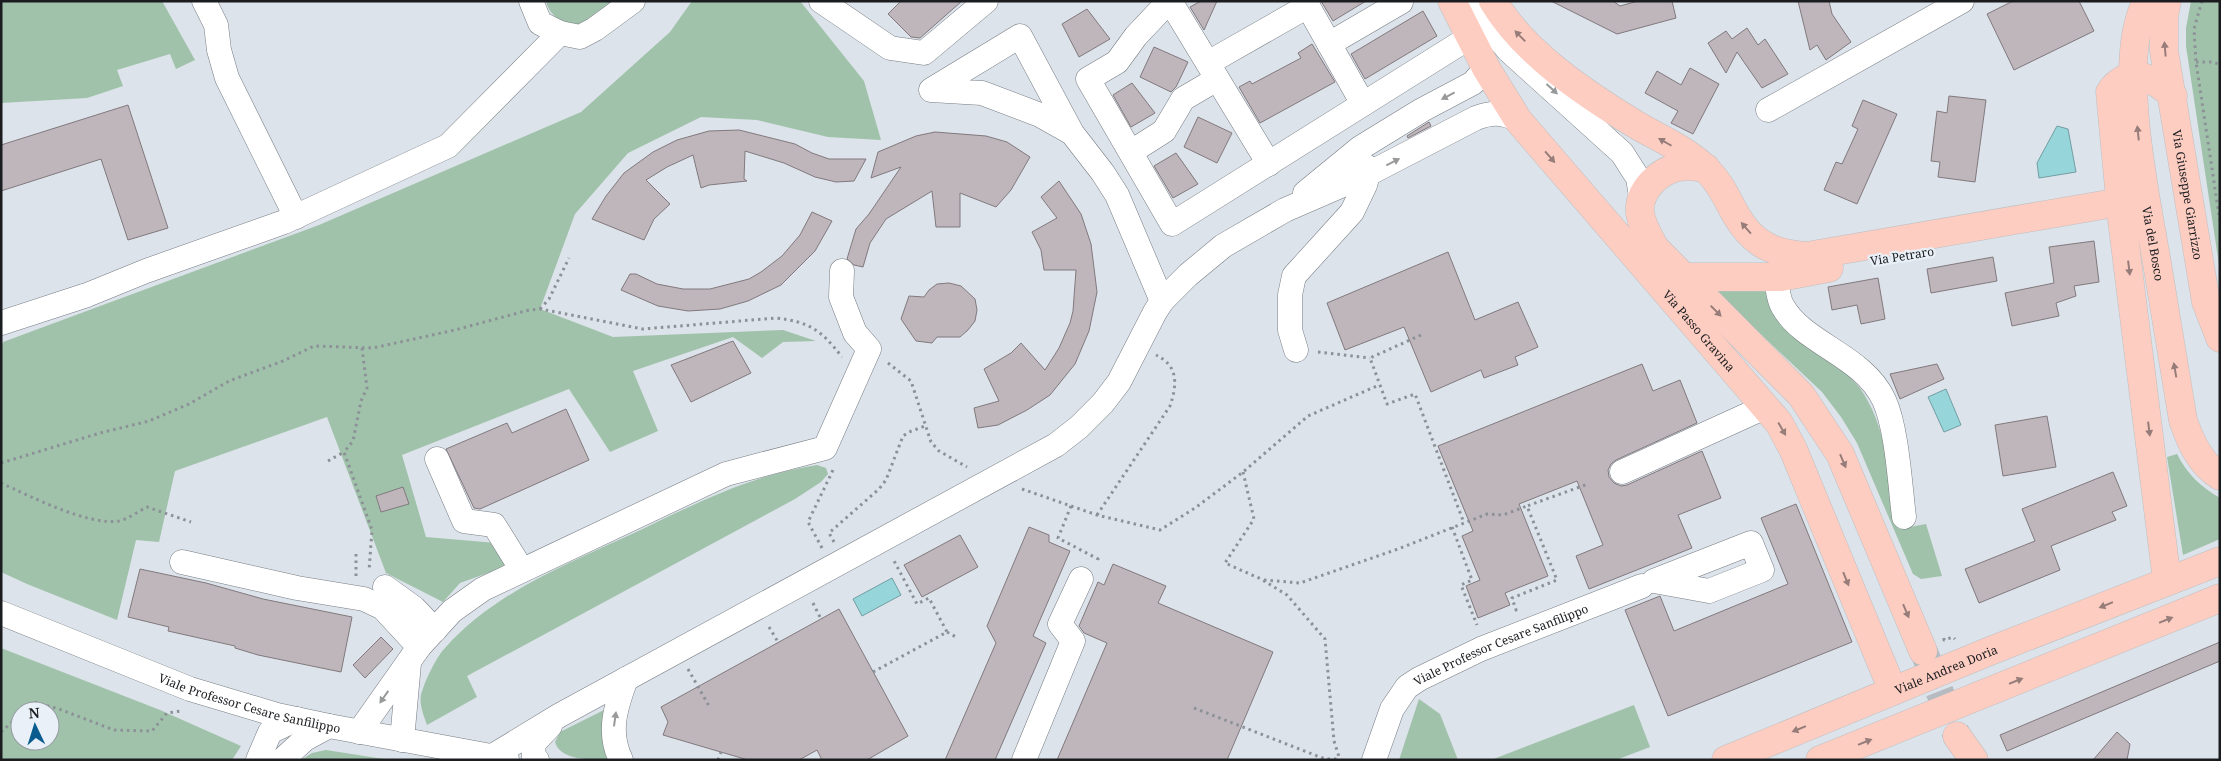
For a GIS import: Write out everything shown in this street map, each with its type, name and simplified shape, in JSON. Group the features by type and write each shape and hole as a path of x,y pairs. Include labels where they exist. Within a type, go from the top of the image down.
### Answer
{"main road":[{"name":"Via Passo Gravina","path":"1452,1 1486,68 1518,120 1779,423 1794,449 1893,691"},
{"path":"1493,1 1511,27 1547,63 1634,123 1706,168 1719,182 1737,217 1756,239 1772,251 1783,266"},
{"name":"Via del Bosco","path":"2147,1 2142,11 2134,48 2133,77 2142,175 2183,420 2190,439 2198,452 2220,476"},
{"path":"2167,1 2164,16 2164,51 2173,96"},
{"path":"2168,581 2110,92 2116,83 2133,77 2147,77 2161,84 2173,96"},
{"name":"Via Giuseppe Giarrizzo","path":"2173,96 2206,302 2220,338"},
{"path":"1682,277 1655,248 1643,225 1640,212 1641,196 1649,184 1677,167 1706,168"},
{"path":"2124,210 2142,175"},
{"path":"1592,205 1682,277"},
{"path":"2124,210 2152,234"},
{"name":"Via Petraro","path":"1682,277 1783,266 2124,210"},
{"name":"Via Passo Gravina","path":"1682,277 1801,396 1823,426 1840,454 1923,651"},
{"name":"Viale Andrea Doria","path":"1726,760 1893,691 2220,561"},
{"path":"1820,760 2220,598"},
{"path":"1957,736 1974,760"}],"street":[{"path":"204,1 216,25 219,50 227,78 296,217"},
{"path":"531,1 540,23 560,33 580,37 595,29 633,1"},
{"path":"821,1 890,48 924,53 986,1"},
{"path":"1268,164 1169,1 1136,36 1117,62 1088,78 1172,224 1268,164 1470,37"},
{"path":"1473,1 1480,16 1508,50 1622,152 1638,178 1641,196"},
{"path":"1768,110 1962,1"},
{"path":"1329,44 1401,2"},
{"path":"1130,152 1164,131 1182,99 1212,71 1306,4 1363,104"},
{"path":"1,322 88,295 146,271 296,217 448,146 560,33"},
{"path":"1072,133 1040,115 982,93 931,90 1020,36 1072,133 1103,173 1117,195 1162,301"},
{"path":"1285,210 1360,148 1410,116 1473,83 1486,68"},
{"path":"500,758 560,715 1056,445 1080,427 1103,403 1119,382 1162,301 1188,275 1223,246 1285,210 1368,174 1490,113 1505,114 1518,120"},
{"path":"1296,350 1290,330 1290,295 1294,276 1352,212 1368,174 1360,148"},
{"path":"1783,266 1776,285 1783,307 1798,324 1847,358 1868,377 1884,400 1895,445 1904,517"},
{"path":"359,732 421,646 452,611 483,589 726,474 825,448 869,348 855,333 841,297 842,271"},
{"path":"1622,472 1765,407"},
{"path":"437,459 464,521 494,525 522,570"},
{"path":"182,562 297,588 364,599 383,608 421,646"},
{"path":"1024,760 1073,641 1060,624 1081,579"},
{"name":"Viale Professor Cesare Sanfilippo","path":"1374,760 1392,709 1407,688 1419,679 1481,650 1648,583"},
{"path":"385,587 414,608 421,646 402,740"},
{"name":"Viale Professor Cesare Sanfilippo","path":"1,613 190,689 297,719 500,758"},
{"path":"622,760 614,739 614,721 626,679"},
{"path":"537,760 534,757 533,744 560,715"},
{"path":"258,760 270,732 297,719"},
{"path":"282,760 305,739 329,726"}],"path":[{"path":"2202,1 2194,29 2196,62 2220,222"},
{"path":"2196,62 2213,62 2220,65"},
{"path":"540,309 549,298 569,258"},
{"path":"1,463 100,433 149,421 189,404 229,381 283,361 314,346 373,348 540,309 643,329 776,318 798,321 808,324 832,344 857,375"},
{"path":"1296,350 1370,358 1421,335"},
{"path":"328,461 344,452 353,441 361,401 367,388 362,348"},
{"path":"869,348 911,381 931,442 939,452 971,470"},
{"path":"1097,515 1170,406 1176,389 1174,372 1166,360 1150,353"},
{"path":"1370,358 1387,404 1415,394 1464,523"},
{"path":"1018,488 1097,515 1160,530 1195,508 1243,472 1308,416 1379,385"},
{"path":"835,544 829,533 879,489 886,480 903,436 925,426"},
{"path":"824,550 808,522 835,465 835,457 825,448"},
{"path":"344,452 372,530 368,571 385,587"},
{"path":"1194,708 1325,760 1340,759 1334,741 1325,639 1287,595 1225,562 1254,519 1243,472"},
{"path":"1,482 49,504 91,519 120,521 147,507 191,522"},
{"path":"1262,580 1300,582 1398,549 1487,514 1503,515 1588,484"},
{"path":"1071,506 1058,538 1098,559 1081,579"},
{"path":"1516,610 1512,598 1557,580 1528,506"},
{"path":"1452,527 1472,580 1461,585 1477,625"},
{"path":"356,551 356,579"},
{"path":"896,566 917,604 929,598 947,632 958,638"},
{"path":"809,596 821,619"},
{"path":"765,620 778,642"},
{"path":"873,672 947,632"},
{"path":"685,664 709,706"},
{"path":"60,709 114,730 152,731 168,713 184,710"},
{"path":"718,760 721,752"}],"green space":[{"path":"1,1 162,1 195,60 176,69 170,54 117,70 123,86 87,98 1,103"},
{"path":"546,1 616,1 588,21 581,24 573,24 565,23 551,13"},
{"path":"692,1 800,1 864,81 881,140 828,137 757,120 701,117 628,153 575,214 540,309 613,337 783,330 816,341 783,342 762,358 733,337 633,371 658,431 610,452 569,389 402,455 426,537 496,543 507,566 460,583 443,602 386,573 327,417 175,471 159,542 136,540 117,620 1,572 1,348 3,342 319,225 581,112 670,32"},
{"path":"2191,1 2220,1 2220,271 2186,46 2186,28"},
{"path":"1766,287 1860,388 1876,418 1881,433 1895,516 1899,529 1926,524 1942,576 1921,579 1913,574 1857,443 1841,417 1822,392 1717,293 1718,288"},
{"path":"2177,454 2185,468 2195,479 2220,498 2220,539 2183,555 2167,457"},
{"path":"817,465 826,468 828,474 821,482 795,499 467,676 477,697 427,725 421,707 421,695 438,657 465,628 509,595 558,568 723,492 769,476"},
{"path":"1,648 160,710 241,746 232,760 1,760"},
{"path":"1419,699 1440,714 1458,760 1399,760"},
{"path":"1634,705 1650,747 1616,760 1491,760"},
{"path":"606,709 612,760 578,758 563,753 558,748 555,742 560,732"},
{"path":"326,750 390,760 301,760 312,753"}],"water":[{"path":"2057,126 2068,129 2076,172 2039,178 2037,163"},
{"path":"1946,389 1961,425 1944,432 1928,397"},
{"path":"892,578 901,595 862,616 853,599"}],"building":[{"path":"901,1 962,1 920,38 911,37 888,14"},
{"path":"1201,1 1217,1 1204,30 1190,7"},
{"path":"1321,1 1366,1 1333,21"},
{"path":"1551,1 1613,1 1620,6 1638,1 1672,1 1676,18 1617,34"},
{"path":"1798,1 1829,1 1832,14 1851,42 1826,60 1817,45 1810,50"},
{"path":"2013,1 2079,1 2094,31 2014,70 1987,14"},
{"path":"1087,9 1110,39 1079,57 1062,24"},
{"path":"1423,11 1437,36 1365,79 1351,54"},
{"path":"1747,28 1758,45 1765,39 1788,74 1762,88 1737,52 1726,73 1708,43 1726,31 1732,39"},
{"path":"1312,44 1335,82 1260,123 1239,87 1250,81 1252,84 1301,58 1298,53"},
{"path":"1154,47 1188,62 1176,87 1171,92 1140,77"},
{"path":"1690,68 1719,84 1693,134 1671,123 1678,111 1645,93 1657,71 1681,85"},
{"path":"1132,83 1155,113 1131,127 1113,95"},
{"path":"1949,96 1986,100 1975,182 1938,177 1940,162 1931,161 1937,111 1947,113"},
{"path":"1863,100 1897,114 1857,204 1824,190 1836,162 1842,164 1858,129 1852,126"},
{"path":"128,105 168,228 128,240 101,159 1,191 1,145"},
{"path":"1198,117 1232,133 1217,163 1184,147"},
{"path":"1429,122 1431,126 1408,138 1407,136"},
{"path":"739,130 795,144 829,159 866,159 854,181 836,182 815,177 784,163 745,151 744,179 747,181 709,185 701,188 693,155 667,167 646,180 670,204 654,219 644,240 592,219 606,196 624,173 653,152 677,140 709,131"},
{"path":"935,132 986,136 1007,142 1030,157 1011,190 996,207 960,193 960,227 936,227 932,191 886,219 870,243 863,267 854,265 847,259 856,229 869,214 901,167 871,178 878,152 916,136"},
{"path":"1176,153 1198,184 1173,198 1154,166"},
{"path":"1059,181 1081,214 1091,244 1097,292 1089,331 1075,364 1050,395 998,425 978,428 974,408 999,401 984,369 1011,353 1021,343 1045,370 1059,348 1070,323 1073,311 1076,270 1044,270 1041,250 1032,232 1057,218 1041,197"},
{"path":"812,212 832,221 815,251 781,285 748,301 720,309 688,311 658,306 621,290 630,274 636,274 657,284 683,289 710,289 749,279 782,256 800,235"},
{"path":"2094,241 2099,282 2074,286 2076,296 2056,303 2059,316 2012,326 2005,293 2054,283 2049,247"},
{"path":"1448,252 1475,320 1518,302 1538,347 1515,357 1518,365 1484,378 1481,370 1431,392 1404,327 1345,350 1327,303"},
{"path":"1993,257 1997,281 1931,293 1927,269"},
{"path":"1878,278 1885,319 1861,324 1857,305 1832,310 1828,287"},
{"path":"949,283 961,286 975,299 977,310 975,321 960,337 937,337 932,343 916,341 901,319 909,296 924,297 937,284"},
{"path":"733,341 751,373 691,402 671,365"},
{"path":"1642,364 1653,391 1680,380 1697,423 1616,460 1608,470 1609,477 1614,483 1621,486 1627,485 1702,451 1721,498 1678,515 1692,548 1589,589 1576,556 1603,545 1577,481 1519,504 1548,576 1505,593 1510,605 1478,618 1466,586 1480,580 1462,536 1473,531 1438,446"},
{"path":"1937,364 1944,379 1900,399 1890,374"},
{"path":"566,409 589,460 480,509 474,508 446,449 507,423 512,433"},
{"path":"2047,416 2056,467 2003,476 1995,425"},
{"path":"2113,472 2127,506 2112,512 2116,520 2051,546 2060,570 1979,603 1965,569 2035,541 2022,509"},
{"path":"403,487 409,504 381,512 376,496"},
{"path":"1796,504 1852,642 1668,716 1625,610 1660,596 1674,631 1788,584 1761,518"},
{"path":"1029,527 1049,535 1049,542 1070,551 1033,636 1046,643 995,760 945,760 996,643 987,626"},
{"path":"960,535 978,567 922,597 904,565"},
{"path":"1113,564 1166,586 1158,603 1273,652 1227,760 1057,760 1107,643 1084,633 1079,626 1098,582 1104,585"},
{"path":"140,569 206,583 263,599 352,617 341,672 258,655 235,648 235,646 168,631 169,627 128,617"},
{"path":"839,609 908,736 867,760 822,760 817,750 799,760 748,760 663,735 668,722 661,707"},
{"path":"381,637 393,649 365,678 353,665"},
{"path":"2220,642 2220,661 2007,751 2000,735"},
{"path":"2117,732 2130,744 2127,760 2093,760"}],"tunnel":[{"path":"1924,652 1957,736"}]}
